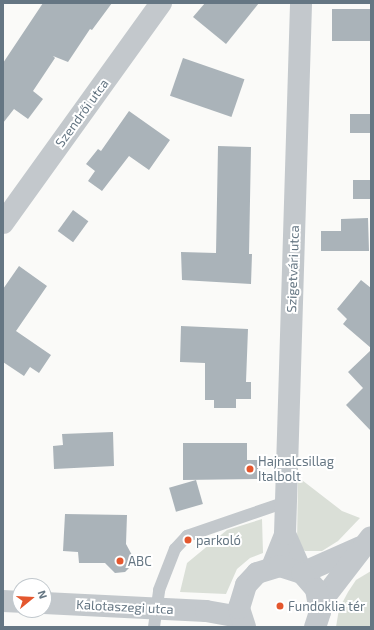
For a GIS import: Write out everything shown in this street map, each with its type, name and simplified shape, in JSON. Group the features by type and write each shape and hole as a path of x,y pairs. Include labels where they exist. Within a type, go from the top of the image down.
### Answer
{"street":[{"name":"Szendrői utca","path":"3,223 161,3"},
{"name":"Szigetvári utca","path":"272,567 285,534 301,3"},
{"name":"Szigetvári utca","path":"285,534 302,572"},
{"path":"302,572 367,542"},
{"path":"315,627 320,603 367,542"},
{"path":"241,615 250,578 272,567 288,567 302,572 316,589 320,603"},
{"name":"Kalotaszegi utca","path":"52,604 155,618 206,611 241,615"}],"lane":[{"path":"155,618 159,590 175,549 187,536 286,502"}],"shaded area":[{"path":"298,477 342,511 360,518 338,541 322,551 305,551 297,544"},
{"path":"262,519 263,553 250,558 237,569 226,594 180,592 187,563 227,530"},
{"path":"371,571 371,627 336,627 339,609 348,592 356,580"}],"building":[{"path":"43,3 112,3 92,30 90,29 68,62 53,56 55,58 33,91 43,99 28,119 14,109 3,123 3,63"},
{"path":"205,3 259,3 226,44 193,17"},
{"path":"332,9 371,9 371,41 332,41"},
{"path":"183,58 244,79 231,117 170,96"},
{"path":"129,111 170,140 149,170 129,156 102,191 88,181 95,171 86,164 98,149 101,151"},
{"path":"350,114 371,114 371,133 350,133"},
{"path":"218,146 251,147 249,254 252,254 251,284 182,280 181,252 216,253"},
{"path":"353,180 371,180 371,199 353,199"},
{"path":"73,210 88,221 73,242 58,231"},
{"path":"368,218 369,251 321,251 321,231 341,231 341,219"},
{"path":"19,266 47,286 16,331 51,355 39,373 30,367 24,376 3,362 3,289"},
{"path":"361,280 371,288 371,348 343,324 347,319 337,309"},
{"path":"181,326 248,329 246,382 251,382 251,399 236,399 236,408 214,408 214,400 205,400 205,363 180,362"},
{"path":"371,350 371,431 346,405 363,388 348,372"},
{"path":"113,432 114,466 54,469 53,446 63,445 62,434"},
{"path":"183,443 247,443 247,460 258,460 258,479 183,480"},
{"path":"196,480 203,504 176,512 169,488"},
{"path":"65,514 127,515 126,544 133,557 132,565 125,572 115,573 105,563 79,563 78,552 63,551"}],"place":[{"name":"Hajnalcsillag Italbolt","path":"250,469"},
{"name":"parkoló","path":"188,540"},
{"name":"ABC","path":"120,561"},
{"name":"Fundoklia tér","path":"280,606"}]}
